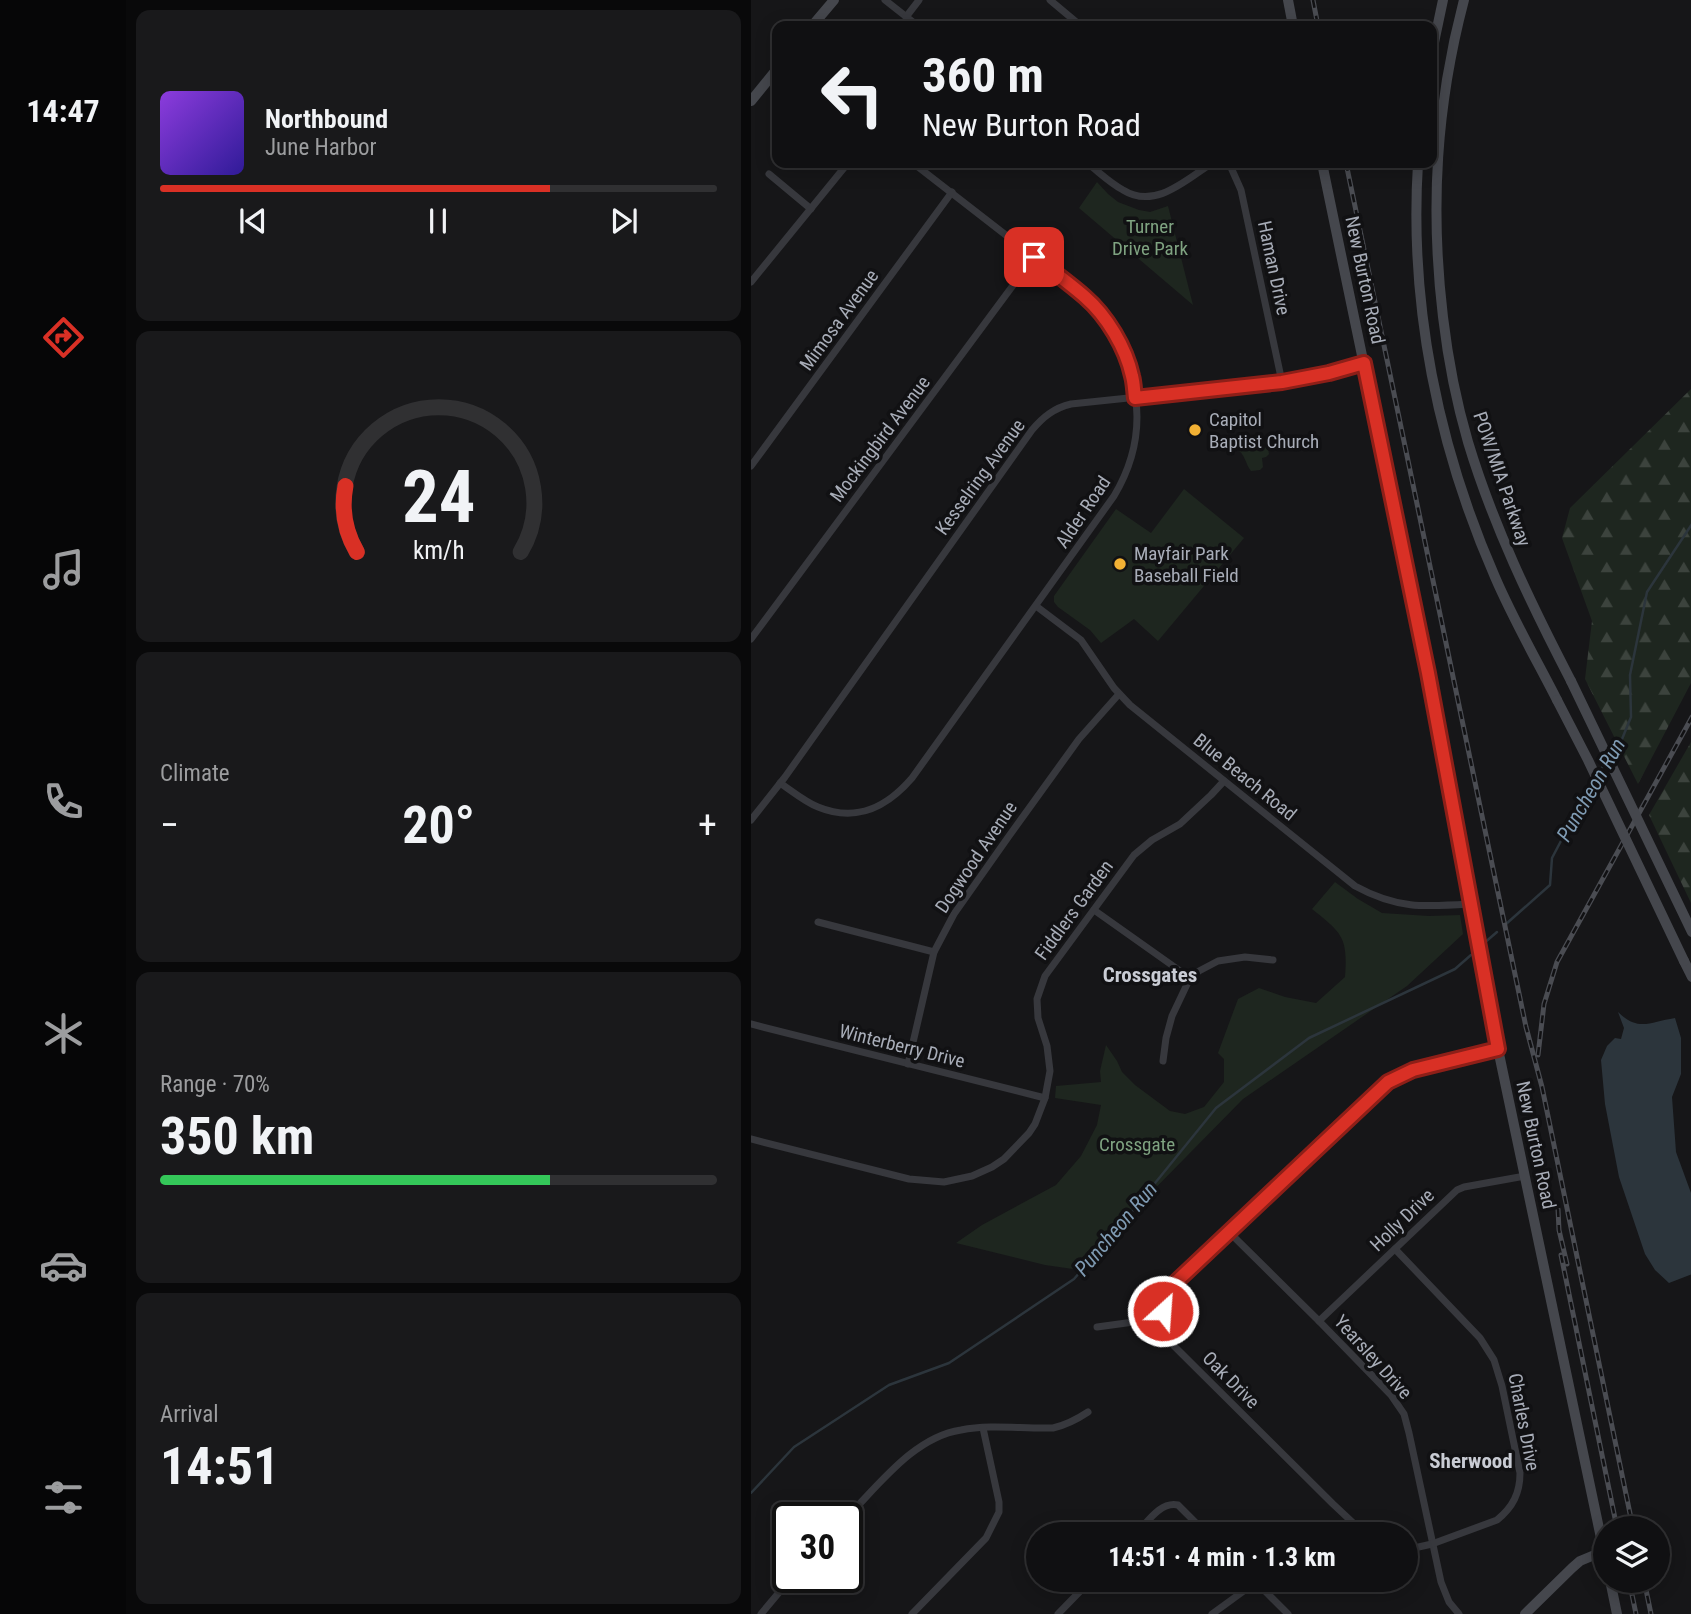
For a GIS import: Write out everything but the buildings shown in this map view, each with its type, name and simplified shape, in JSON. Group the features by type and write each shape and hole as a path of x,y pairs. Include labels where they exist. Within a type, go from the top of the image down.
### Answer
{"main road":[{"path":"816,21 834,0"},
{"path":"1288,0 1292,21"},
{"path":"1437,28 1443,0"},
{"name":"POW/MIA Parkway","path":"1437,155 1449,69 1464,0"},
{"path":"751,101 772,75"},
{"name":"New Burton Road","path":"1323,168 1428,673 1498,1049 1596,1516"},
{"name":"POW/MIA Parkway","path":"1418,168 1418,288 1442,425 1458,479 1495,578 1605,794 1691,977"},
{"name":"POW/MIA Parkway","path":"1437,168 1436,246 1446,337 1467,441 1521,581 1691,932"},
{"path":"1525,1614 1580,1561 1593,1557"},
{"path":"1613,1593 1617,1614"}],"street":[{"path":"885,0 911,21"},
{"path":"906,17 919,0"},
{"path":"1050,0 1075,21"},
{"path":"751,282 844,168"},
{"name":"Alder Road","path":"780,783 816,807 839,813 872,809 892,799 912,778 1036,606 1104,510 1131,463 1137,429 1132,376 1120,344 1101,314 1087,298 920,168"},
{"path":"1094,168 1124,191 1145,198 1170,191 1204,168"},
{"name":"Haman Drive","path":"1231,168 1241,190 1282,382"},
{"path":"769,174 811,209"},
{"name":"Mimosa Avenue","path":"751,466 952,192"},
{"name":"Mockingbird Avenue","path":"751,639 1034,257"},
{"name":"Kesselring Avenue","path":"751,820 1040,420 1056,408 1282,382 1364,363"},
{"name":"Blue Beach Road","path":"1036,606 1081,640 1119,694 1130,705 1340,875 1377,898 1421,907 1470,904"},
{"name":"Dogwood Avenue","path":"908,1064 934,952 954,915 1079,739 1119,694"},
{"name":"Fiddlers Garden","path":"751,1139 909,1179 943,1182 972,1177 1004,1159 1029,1133 1045,1098 1050,1071 1047,1046 1038,1018 1037,999 1045,976 1134,855 1152,840 1180,824 1224,781"},
{"path":"1094,910 1190,978"},
{"path":"818,922 934,952"},
{"path":"1163,1061 1172,1016 1190,978 1218,961 1245,957 1273,960"},
{"name":"Winterberry Drive","path":"751,1024 1045,1098"},
{"path":"1097,1327 1163,1318 1165,1302 1176,1282 1394,1078 1413,1070 1498,1049"},
{"name":"Holly Drive","path":"1319,1321 1457,1190 1525,1176"},
{"name":"Yearsley Drive","path":"1229,1232 1398,1404 1404,1414 1444,1593 1459,1614"},
{"name":"Charles Drive","path":"1395,1249 1480,1338 1494,1360 1520,1473 1517,1496 1497,1520 1432,1544"},
{"name":"Oak Drive","path":"1163,1318 1165,1329 1174,1346 1352,1522"},
{"path":"862,1502 909,1455 948,1432 983,1428 1053,1428 1074,1421 1088,1412"},
{"path":"912,1614 986,1538 999,1512 983,1428"},
{"path":"1148,1522 1166,1505 1172,1504 1178,1505 1195,1522"},
{"path":"1418,1547 1432,1544"},
{"path":"1058,1614 1079,1592"},
{"path":"1212,1614 1241,1592"},
{"path":"1266,1592 1288,1614"},
{"path":"761,1614 779,1593"}],"green space":[{"name":"Turner Drive Park","path":"1097,182 1118,202 1139,210 1150,212 1168,206 1193,305 1079,208"},
{"path":"1691,389 1691,683 1638,784 1585,679 1592,621 1562,538 1570,508"},
{"path":"1265,446 1269,454 1262,458 1263,467 1251,471 1239,451 1243,448"},
{"path":"1184,489 1244,538 1158,641 1134,619 1101,643 1090,630 1058,607 1054,596 1116,509 1151,533"},
{"path":"1691,742 1691,903 1649,815"},
{"name":"Crossgate","path":"1335,882 1382,913 1460,915 1463,934 1407,986 1243,1099 1129,1215 1094,1256 1073,1269 1045,1265 956,1243 982,1225 1056,1185 1081,1156 1097,1125 1101,1105 1055,1098 1056,1086 1101,1082 1100,1071 1106,1045 1122,1072 1135,1085 1170,1111 1185,1114 1204,1107 1224,1082 1224,1059 1218,1053 1238,999 1259,988 1316,1003 1345,977 1345,953 1341,937 1312,909"}],"shaded area":[{"path":"1618,1012 1638,1024 1675,1018 1681,1038 1681,1074 1672,1097 1676,1152 1691,1193 1692,1274 1669,1283 1655,1270 1645,1254 1619,1177 1605,1104 1601,1060 1607,1046 1615,1038 1621,1039 1624,1028"}],"waterway":[{"name":"Puncheon Run","path":"1611,756 1620,744 1631,717 1630,675 1647,592 1692,524"},
{"name":"Puncheon Run","path":"1598,773 1607,761"},
{"name":"Puncheon Run","path":"1506,924 1550,885 1552,858 1594,778"},
{"name":"Puncheon Run","path":"1483,944 1497,932"},
{"name":"Puncheon Run","path":"751,1493 794,1447 889,1385 949,1363 1074,1279 1216,1108 1309,1038 1455,969 1471,955"}],"railway":[{"path":"1313,0 1317,21"},
{"path":"1347,168 1631,1516"},
{"path":"1538,1055 1544,1004 1557,962 1692,717"},
{"path":"1558,1209 1559,1230 1567,1264"},
{"path":"1561,1255 1615,1516"},
{"path":"1632,1593 1636,1614"},
{"path":"1647,1593 1651,1614"}],"place":[{"name":"Capitol Baptist Church","path":"1195,430"},
{"name":"Mayfair Park Baseball Field","path":"1120,564"}],"district":[{"name":"Crossgates","path":"1150,975"},
{"name":"Sherwood","path":"1471,1461"}],"route":[{"path":"1034,257 1087,298 1101,314 1126,358 1135,398 1282,382 1364,363 1428,673 1498,1049 1413,1070 1388,1082 1176,1282 1169,1292 1163,1311"}]}
